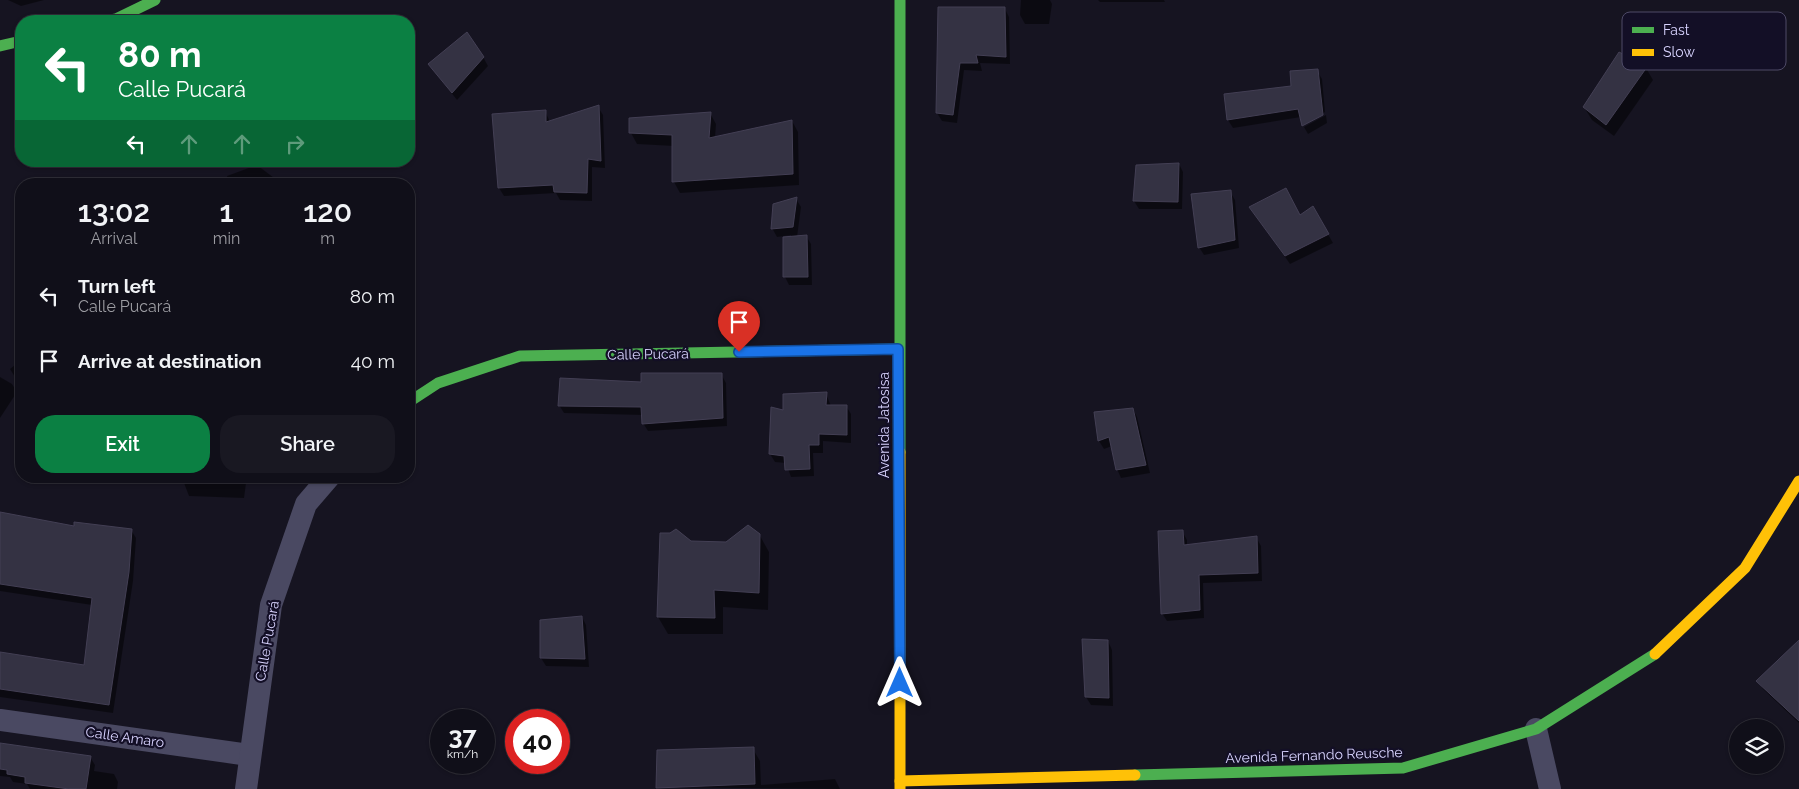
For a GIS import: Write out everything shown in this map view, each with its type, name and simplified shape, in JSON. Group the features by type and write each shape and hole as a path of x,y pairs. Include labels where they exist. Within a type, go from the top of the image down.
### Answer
{"street":[{"path":"122,15 155,0"},
{"name":"Avenida Jatosisa","path":"900,0 898,349 900,785"},
{"path":"0,46 15,42"},
{"name":"Calle Pucará","path":"415,398 438,383 520,356 898,349"},
{"name":"Avenida Fernando Reusche","path":"900,785 1403,768 1536,729 1651,657 1745,568 1799,481"},
{"name":"Calle Pucará","path":"246,789 249,755 271,605 306,504 324,483"},
{"name":"Calle Amaro","path":"0,720 249,755"},
{"path":"1536,729 1550,789"}],"building":[{"path":"938,7 1005,7 1006,57 976,55 978,63 960,63 953,115 936,113"},
{"path":"467,32 484,57 452,93 428,64"},
{"path":"1619,52 1622,54 1622,70 1645,70 1606,125 1583,107"},
{"path":"1318,69 1323,115 1302,126 1298,109 1227,120 1224,94 1291,86 1290,71"},
{"path":"599,105 601,161 588,159 587,193 554,192 553,185 498,188 492,114 546,110 546,122"},
{"path":"711,112 709,138 792,120 793,174 672,182 672,135 629,133 629,118"},
{"path":"1179,163 1178,202 1133,201 1136,165"},
{"path":"1286,188 1300,215 1313,206 1329,234 1285,256 1249,207"},
{"path":"1231,190 1235,240 1198,248 1191,194"},
{"path":"797,197 793,227 771,229 773,204"},
{"path":"807,235 808,277 783,277 783,237"},
{"path":"641,373 722,373 723,418 642,424 641,407 558,406 560,378 641,382"},
{"path":"827,392 826,405 847,405 847,435 819,434 819,445 809,445 810,469 785,470 784,456 769,454 771,407 783,410 783,394"},
{"path":"1133,408 1146,465 1116,470 1109,437 1098,441 1094,412"},
{"path":"0,512 74,526 74,522 132,529 129,572 109,705 0,689 0,652 84,665 92,598 0,584"},
{"path":"748,525 760,534 759,593 714,590 715,618 657,617 660,533 670,533 676,529 691,541 726,542"},
{"path":"1183,530 1184,545 1257,536 1258,573 1199,575 1200,610 1161,614 1158,531"},
{"path":"582,616 585,659 540,658 540,620"},
{"path":"1082,639 1108,640 1109,698 1085,697"},
{"path":"1799,640 1799,721 1756,681"},
{"path":"0,743 91,756 86,789 69,789 25,783 25,777 7,774 7,770 0,769"},
{"path":"754,747 755,784 656,788 657,750"}],"traffic: fast":[{"path":"124,15 155,0"},
{"path":"900,0 900,452"},
{"path":"0,46 15,42"},
{"path":"415,398 438,383 520,356 898,349"},
{"path":"1135,775 1403,768 1536,729 1655,654"}],"traffic: slow":[{"path":"900,452 900,789"},
{"path":"1655,654 1745,568 1799,481"},
{"path":"900,781 1135,775"}],"route":[{"path":"739,352 898,349 900,683"}]}
